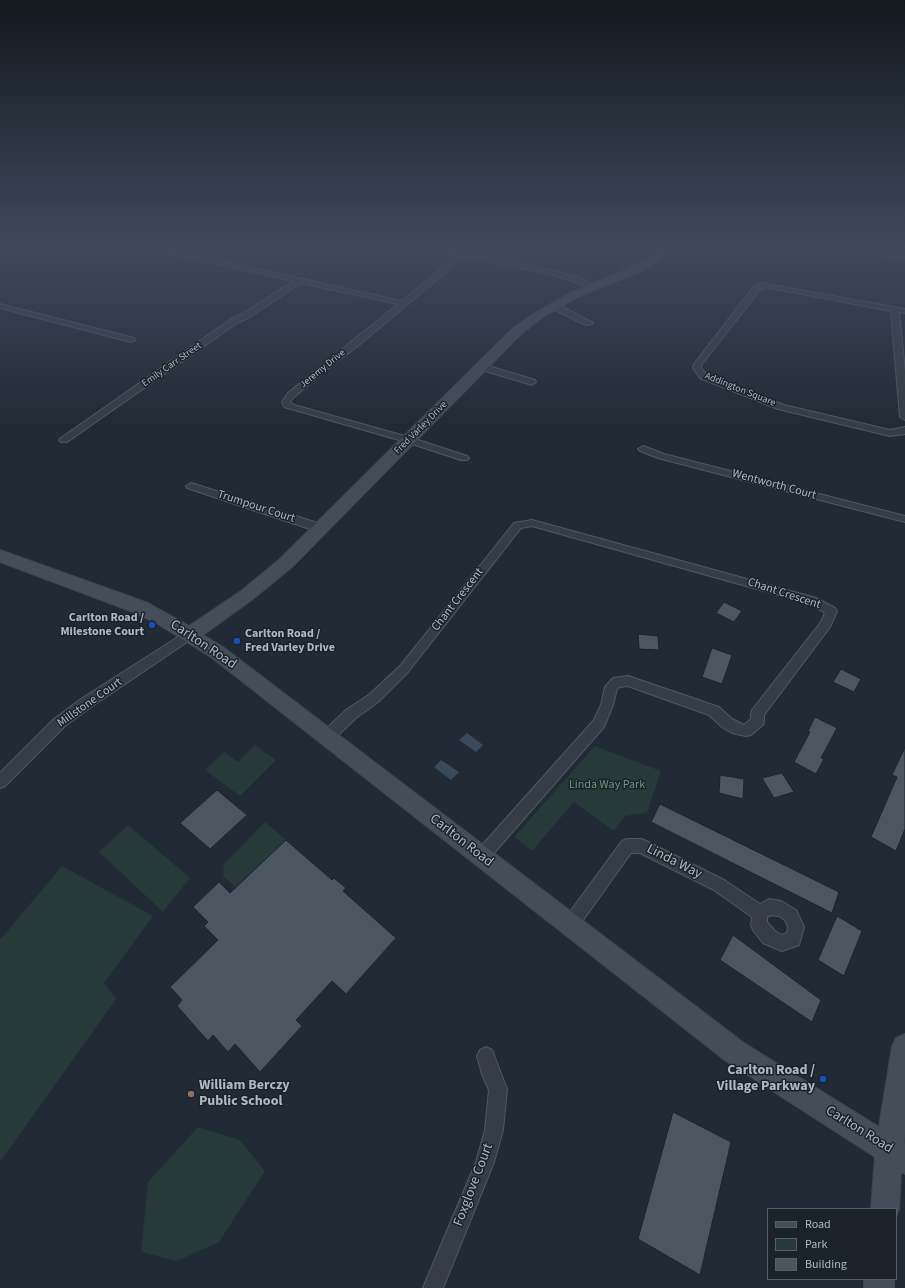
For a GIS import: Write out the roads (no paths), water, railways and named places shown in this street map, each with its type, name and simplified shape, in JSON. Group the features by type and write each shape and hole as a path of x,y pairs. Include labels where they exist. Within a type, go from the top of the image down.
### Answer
{"street":[{"path":"0,306 131,340"},
{"name":"Emily Carr Street","path":"64,440 234,321 246,316 261,306"},
{"name":"Jeremy Drive","path":"399,306 291,395 286,402 287,405 291,407 409,440"},
{"path":"554,306 589,322"},
{"name":"Fred Varley Drive","path":"189,635 221,614 286,563 517,331 554,306"},
{"name":"Addington Square","path":"743,306 698,364 697,368 703,376 781,407 890,433 905,430"},
{"name":"Addington Square","path":"879,306 905,311"},
{"path":"895,309 905,417"},
{"path":"482,367 532,382"},
{"path":"409,440 464,458"},
{"name":"Wentworth Court","path":"643,449 661,456 905,519"},
{"name":"Trumpour Court","path":"191,486 320,528"},
{"name":"Chant Crescent","path":"327,737 352,714 374,698 404,669 518,525 532,523 796,596 816,602 831,611 826,624 758,714 758,720 746,731 737,729 727,723 714,711 628,681 617,682 611,687 606,710 599,723 482,856"},
{"name":"Carlton Road","path":"0,556 142,608 162,618 217,652 735,1052 897,1154"},
{"name":"Millstone Court","path":"0,782 59,723 86,703 189,635"},
{"name":"Linda Way","path":"570,925 627,846 641,846 719,885 760,913"},
{"path":"884,1208 897,1154 905,1047"},
{"name":"Foxglove Court","path":"433,1288 485,1162 494,1130 498,1089 491,1074 486,1056"}],"water":[{"path":"467,733 483,745 476,752 459,740"},
{"path":"441,760 459,772 451,780 434,767"}],"place":[{"name":"Carlton Road / Milestone Court","path":"152,625"},
{"name":"Carlton Road / Fred Varley Drive","path":"237,641"},
{"name":"Carlton Road / Village Parkway","path":"823,1079"},
{"name":"William Berczy Public School","path":"191,1094"}],"park label":[{"name":"Linda Way Park","path":"607,785"}]}
